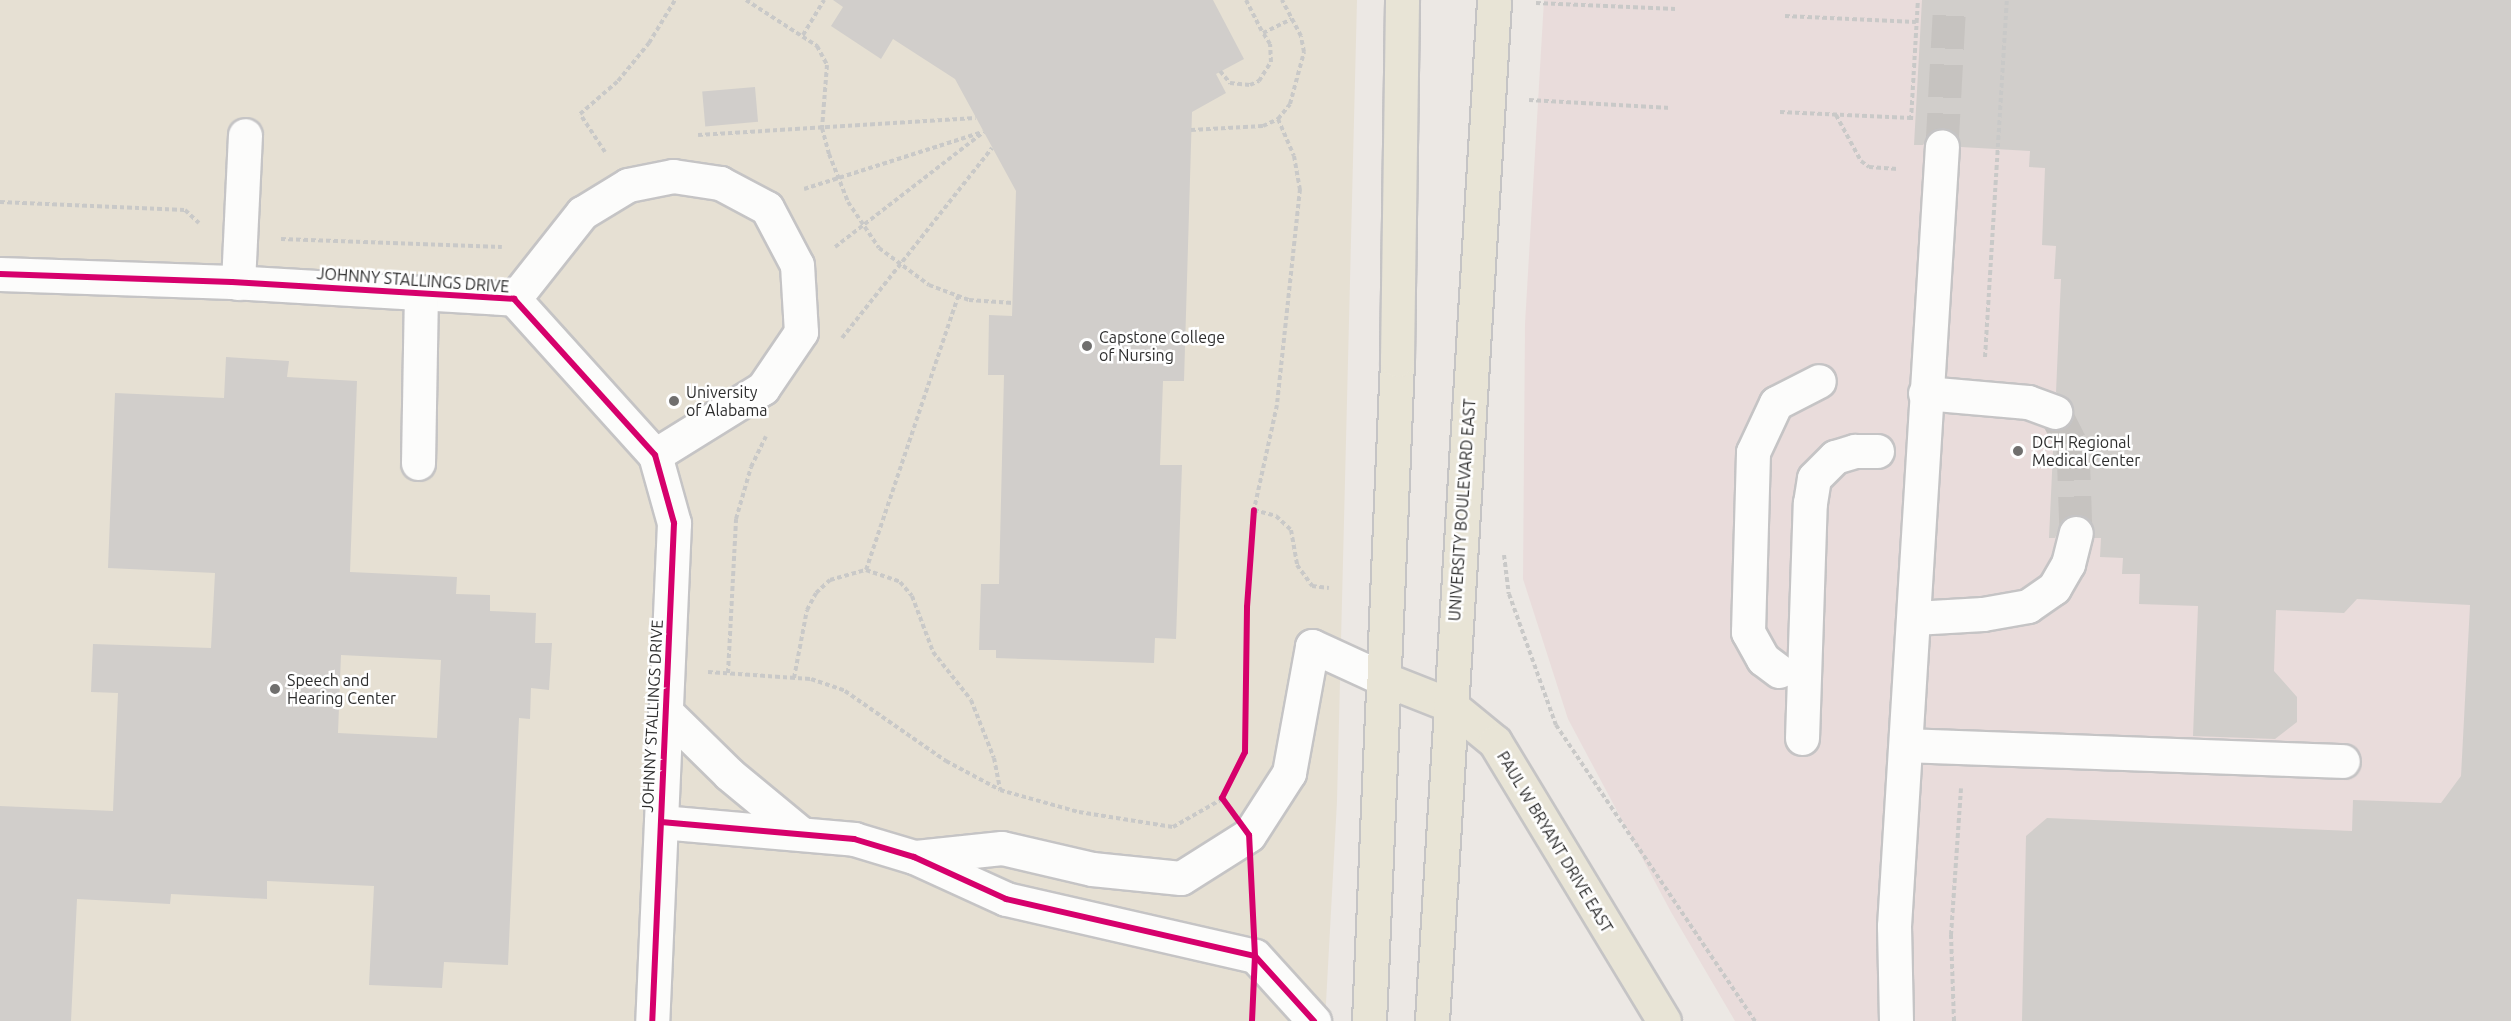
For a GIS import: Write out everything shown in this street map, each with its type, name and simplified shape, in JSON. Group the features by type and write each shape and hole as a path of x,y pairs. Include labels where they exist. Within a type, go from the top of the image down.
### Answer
{"main road":[{"path":"1370,1021 1396,360 1402,0"},
{"name":"UNIVERSITY BOULEVARD EAST","path":"1432,1021 1494,0"},
{"name":"PAUL W BRYANT DRIVE EAST","path":"1384,679 1450,705 1495,742 1664,1021"}],"street":[{"path":"238,283 245,135"},
{"path":"1896,1021 1894,926 1942,146"},
{"path":"514,299 582,213 628,185 674,176 720,183 767,208 797,265 801,332 763,388 655,455"},
{"name":"JOHNNY STALLINGS DRIVE","path":"0,274 238,283 514,299 655,455 674,523 652,1021"},
{"path":"418,463 421,292"},
{"path":"1779,671 1763,659 1748,632 1753,452 1776,403 1819,381"},
{"path":"1925,393 2028,402 2055,412"},
{"path":"1802,738 1810,503 1814,478 1835,457 1855,451 1877,451"},
{"path":"1914,618 1983,614 2028,606 2054,588 2068,564 2076,533"},
{"path":"914,857 1002,848 1092,869 1181,878 1249,835 1289,773 1312,646 1384,679"},
{"path":"665,711 729,774 799,832"},
{"path":"1906,744 2343,761"},
{"path":"661,822 799,832 854,839 914,857 1006,899 1255,956 1314,1021"}],"path":[{"path":"605,153 580,114 618,81 649,43 675,0"},
{"path":"803,35 824,0"},
{"path":"1220,71 1230,83 1250,84 1259,81 1271,62 1270,44 1246,0"},
{"path":"1191,130 1248,130 1278,119 1290,104 1301,72 1301,36 1282,0"},
{"path":"1986,364 1994,173 2007,0"},
{"path":"749,1 817,46 827,65 822,128 837,179 862,226 900,265 929,285 958,296 1013,303"},
{"path":"1532,3 1676,9"},
{"path":"1785,16 1917,22"},
{"path":"1263,33 1292,19"},
{"path":"1522,99 1671,108"},
{"path":"1780,112 1911,118"},
{"path":"1835,115 1861,161 1869,167 1906,169"},
{"path":"689,136 975,118"},
{"path":"1253,521 1277,405 1300,189 1294,156 1278,119"},
{"path":"797,191 984,132 827,253"},
{"path":"836,346 992,148"},
{"path":"866,570 958,296"},
{"path":"1254,510 1276,516 1292,530 1297,566 1312,585 1329,588"},
{"path":"794,678 807,610 816,593 830,580 866,570 900,582 912,596 933,652 971,700 985,730 1000,790"},
{"path":"1509,594 1556,725 1755,1021"},
{"path":"667,669 811,679 844,691 946,761 1000,790 1079,812 1173,827 1222,798 1227,789"},
{"path":"1954,1021 1951,935 1964,747"},
{"path":"1222,798 1249,835"}],"shaded area":[{"name":"University of Alabama","path":"0,0 1357,0 1337,801 1325,1021 0,1021"},
{"name":"DCH Regional Medical Center","path":"1544,0 2511,0 2511,1021 1735,1021 1671,912 1568,719 1523,579 1525,324"}],"building":[{"name":"Capstone College of Nursing","path":"833,0 1213,0 1244,59 1216,74 1226,93 1192,112 1184,381 1163,381 1160,465 1182,465 1176,639 1155,638 1154,663 996,658 996,650 979,650 981,584 999,584 1004,375 988,375 989,315 1012,316 1016,191 955,79 893,39 881,59 831,26 843,7"},
{"path":"1922,0 2511,0 2511,1021 2022,1021 2026,836 2047,818 2352,831 2353,800 2441,803 2461,776 2470,605 2357,599 2344,613 2276,610 2274,671 2297,697 2297,722 2275,739 2193,736 2198,606 2139,604 2140,574 2122,574 2123,558 2100,557 2101,538 2094,538 2094,527 2081,515 2063,520 2055,538 2049,538 2054,430 2067,426 2074,409 2069,400 2056,392 2061,279 2054,279 2056,246 2042,245 2045,168 2029,167 2030,151 1961,147 1958,137 1944,127 1933,130 1923,145 1914,145"},
{"path":"755,87 758,122 705,126 702,92"},
{"name":"Speech and Hearing Center","path":"226,357 289,361 287,377 357,381 350,572 457,577 456,594 490,595 490,611 536,613 535,643 552,643 549,690 531,688 530,719 519,718 508,965 444,962 442,988 369,985 374,886 267,881 267,899 171,894 170,904 77,899 71,1021 0,1021 0,806 113,811 118,693 91,692 93,644 211,648 215,573 108,568 115,393 224,398","holes":["341,655 441,660 437,738 338,733"]}],"tunnel":[{"path":"1942,146 1950,0"},
{"path":"2055,412 2073,447 2076,533"}],"cycle path":[{"path":"0,274 232,282 514,299 655,455 674,523 652,1021"},
{"path":"1252,1021 1255,956 1249,835 1222,798 1245,752 1247,607 1254,510"},
{"path":"661,822 854,839 914,857 1006,899 1255,956 1314,1021"}],"place":[{"name":"Capstone College of Nursing","path":"1087,346"},
{"name":"University of Alabama","path":"674,401"},
{"name":"DCH Regional Medical Center","path":"2018,451"},
{"name":"Speech and Hearing Center","path":"275,689"}]}
